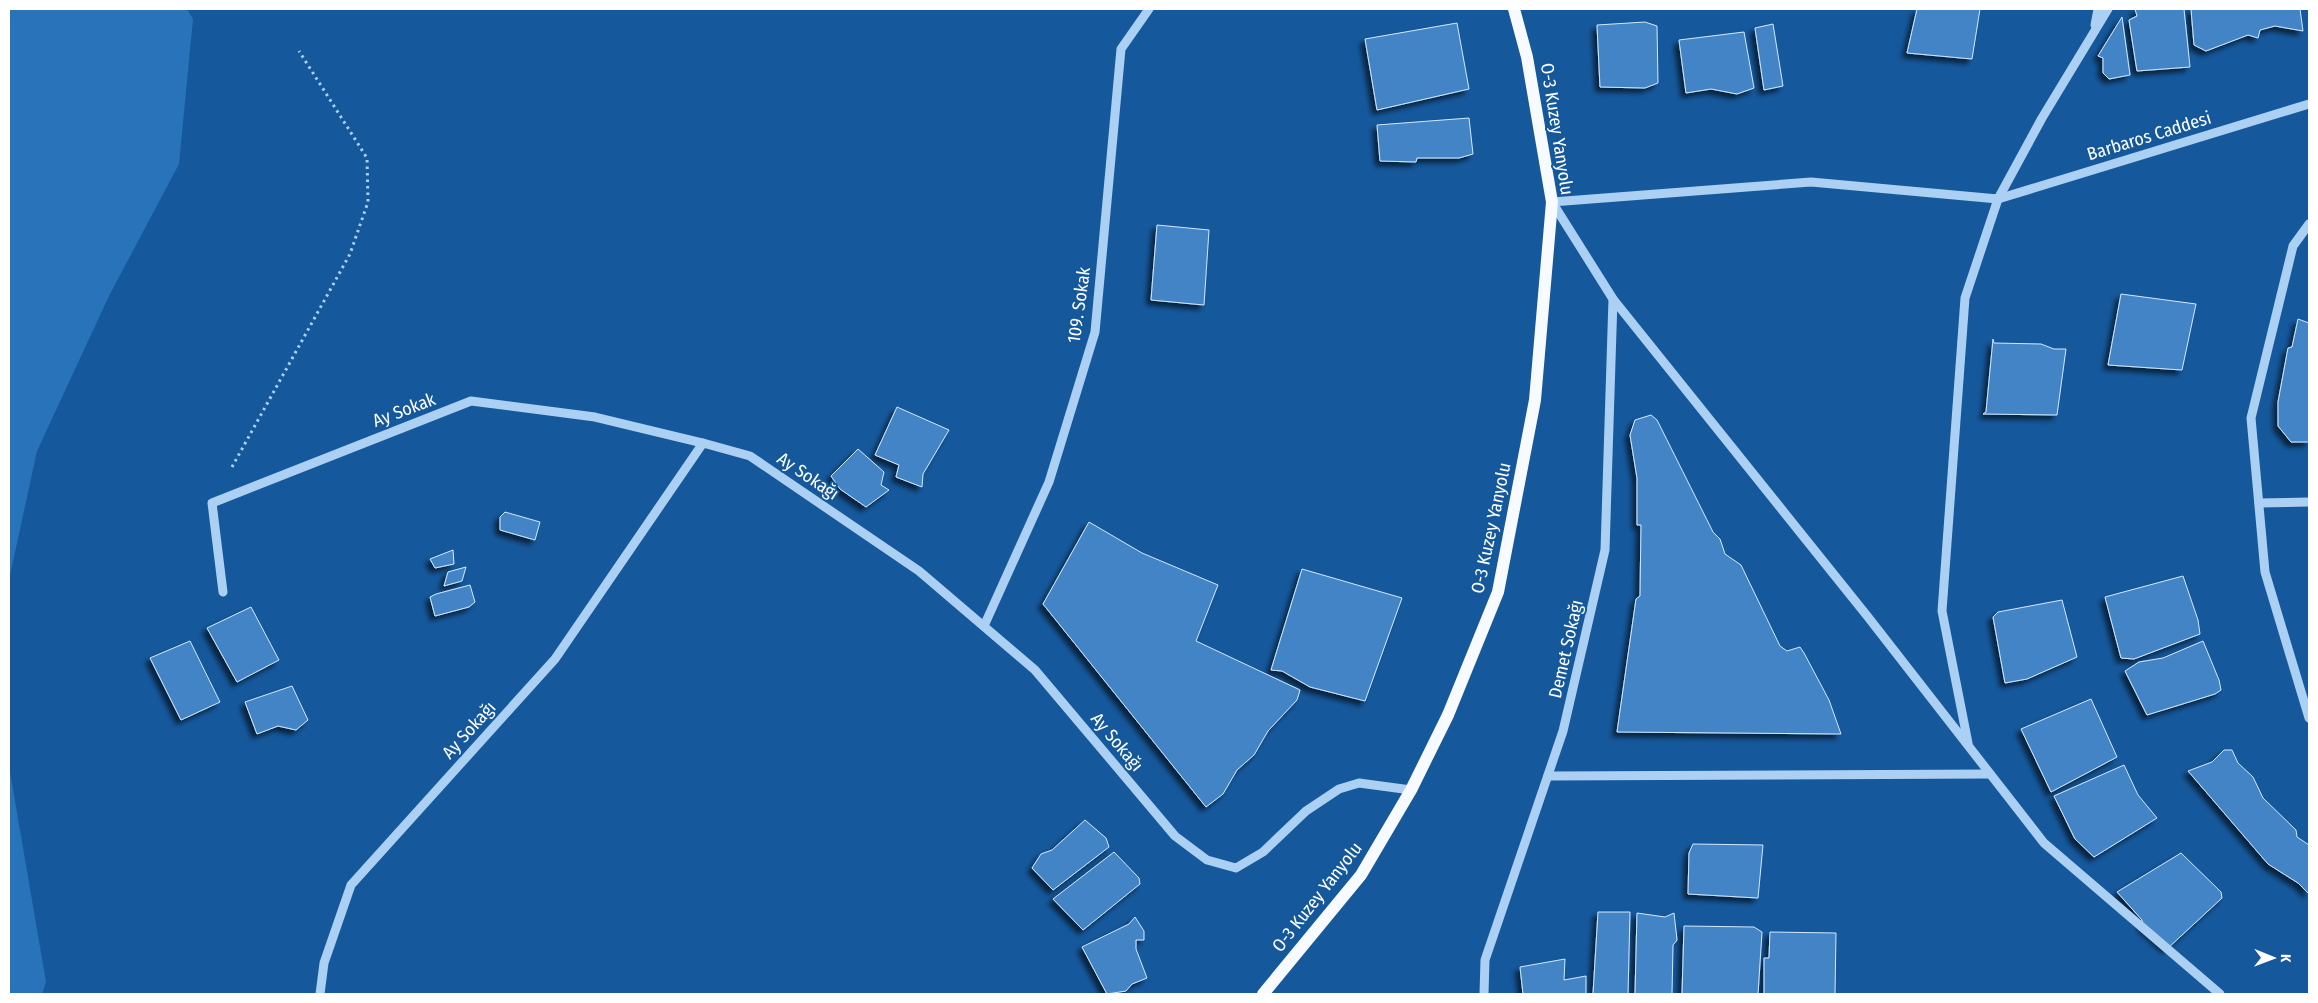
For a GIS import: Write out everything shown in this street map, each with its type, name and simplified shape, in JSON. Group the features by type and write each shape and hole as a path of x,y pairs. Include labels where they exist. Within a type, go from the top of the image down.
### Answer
{"main road":[{"name":"O-3 Kuzey Yanyolu","path":"1263,994 1361,875 1411,790 1448,715 1498,592 1535,400 1552,202 1527,57 1514,9"}],"street":[{"name":"109. Sokak","path":"984,626 1049,482 1094,332 1121,48 1149,9"},
{"path":"2093,32 2098,9"},
{"path":"1968,746 1942,611 1965,298 1998,198 2108,9"},
{"name":"Barbaros Caddesi","path":"1998,198 2309,104"},
{"path":"1998,198 1811,182 1552,202 1613,299 1868,617 2044,843 2220,994"},
{"path":"2309,224 2294,246 2251,418 2265,572 2309,718"},
{"name":"Demet Sokağı","path":"1484,994 1485,960 1563,731 1605,550 1613,299"},
{"name":"Ay Sokak","path":"212,503 471,401 595,417 703,443"},
{"name":"Ay Sokağı","path":"320,994 324,964 351,885 555,659 703,443 750,456 919,571 1035,670 1175,836 1207,860 1236,868 1263,852 1306,811 1339,789 1359,783 1411,790"},
{"path":"2259,502 2309,502"},
{"path":"212,503 223,592"},
{"path":"1548,776 1990,774"}],"path":[{"path":"212,503 350,254 368,202 366,158 299,51"}],"shaded area":[{"path":"9,9 187,9 193,19 179,164 109,296 37,451 9,580"},
{"path":"9,766 46,982 42,994 9,994"}],"building":[{"path":"1917,9 1980,9 1972,59 1907,53"},
{"path":"2135,9 2184,9 2190,67 2137,71 2129,20 2137,16"},
{"path":"2191,9 2300,9 2303,31 2275,26 2260,30 2258,38 2248,35 2206,51 2194,45"},
{"path":"2122,17 2130,75 2109,79 2103,73 2103,58 2098,56"},
{"path":"1645,22 1657,26 1658,83 1645,88 1600,87 1597,25"},
{"path":"1457,23 1469,89 1377,110 1365,39"},
{"path":"1773,24 1783,86 1764,90 1755,28"},
{"path":"1744,32 1754,88 1737,94 1711,89 1686,93 1679,40"},
{"path":"1469,118 1473,154 1459,158 1417,158 1416,162 1380,161 1377,125"},
{"path":"1157,225 1209,230 1204,305 1151,300"},
{"path":"2121,294 2196,304 2182,370 2108,365"},
{"path":"2298,319 2309,323 2309,442 2291,442 2278,426 2278,402 2288,348 2292,347"},
{"path":"1993,339 1994,343 2041,344 2054,349 2066,349 2057,415 1983,414 1986,412"},
{"path":"897,407 949,430 923,474 922,487 896,477 899,465 875,455"},
{"path":"1651,415 1657,420 1713,532 1720,539 1725,554 1741,565 1780,646 1787,651 1800,647 1804,653 1829,700 1841,734 1617,732 1636,599 1640,596 1641,525 1637,525 1637,478 1630,435 1635,420"},
{"path":"858,449 884,472 881,485 889,490 866,507 840,489 831,476"},
{"path":"505,512 540,522 535,540 500,530 500,517"},
{"path":"1089,522 1142,553 1218,585 1196,641 1300,690 1297,700 1268,731 1254,755 1237,770 1223,794 1206,807 1043,604"},
{"path":"453,550 454,564 435,568 430,559"},
{"path":"466,567 462,581 444,586 448,572"},
{"path":"1302,569 1402,598 1365,701 1310,687 1282,671 1271,670"},
{"path":"2183,576 2198,620 2200,634 2134,659 2121,658 2105,597"},
{"path":"470,585 475,602 469,607 435,616 430,597"},
{"path":"2062,600 2077,657 2027,679 2005,683 1993,617 1998,612"},
{"path":"251,607 279,660 237,682 207,628"},
{"path":"190,641 220,702 181,720 150,658"},
{"path":"2203,641 2219,680 2221,690 2215,694 2147,715 2125,671 2139,662 2163,658"},
{"path":"292,686 308,720 296,730 278,726 257,734 245,702"},
{"path":"2091,699 2117,757 2051,792 2021,729"},
{"path":"2224,750 2232,750 2238,763 2253,777 2263,798 2296,830 2297,837 2309,845 2309,894 2298,883 2268,864 2188,771 2212,762"},
{"path":"2124,765 2138,795 2157,818 2094,857 2075,839 2054,796"},
{"path":"1085,820 1106,838 1109,847 1053,890 1032,868 1041,854 1052,850"},
{"path":"1693,844 1763,845 1758,898 1688,894 1689,853"},
{"path":"1114,852 1139,878 1140,884 1083,930 1053,899"},
{"path":"2181,853 2221,892 2222,898 2167,949 2143,927 2142,920 2117,892"},
{"path":"1598,912 1630,912 1628,994 1593,994"},
{"path":"1637,913 1665,917 1674,913 1677,940 1673,945 1672,994 1635,994"},
{"path":"1135,917 1144,931 1144,940 1136,940 1136,949 1147,978 1132,984 1126,991 1107,994 1082,947 1129,924"},
{"path":"1684,926 1754,927 1762,932 1758,994 1682,994"},
{"path":"1770,932 1836,933 1835,994 1764,994 1764,958 1769,958"},
{"path":"1565,959 1564,980 1586,976 1586,994 1523,994 1520,967"}]}
